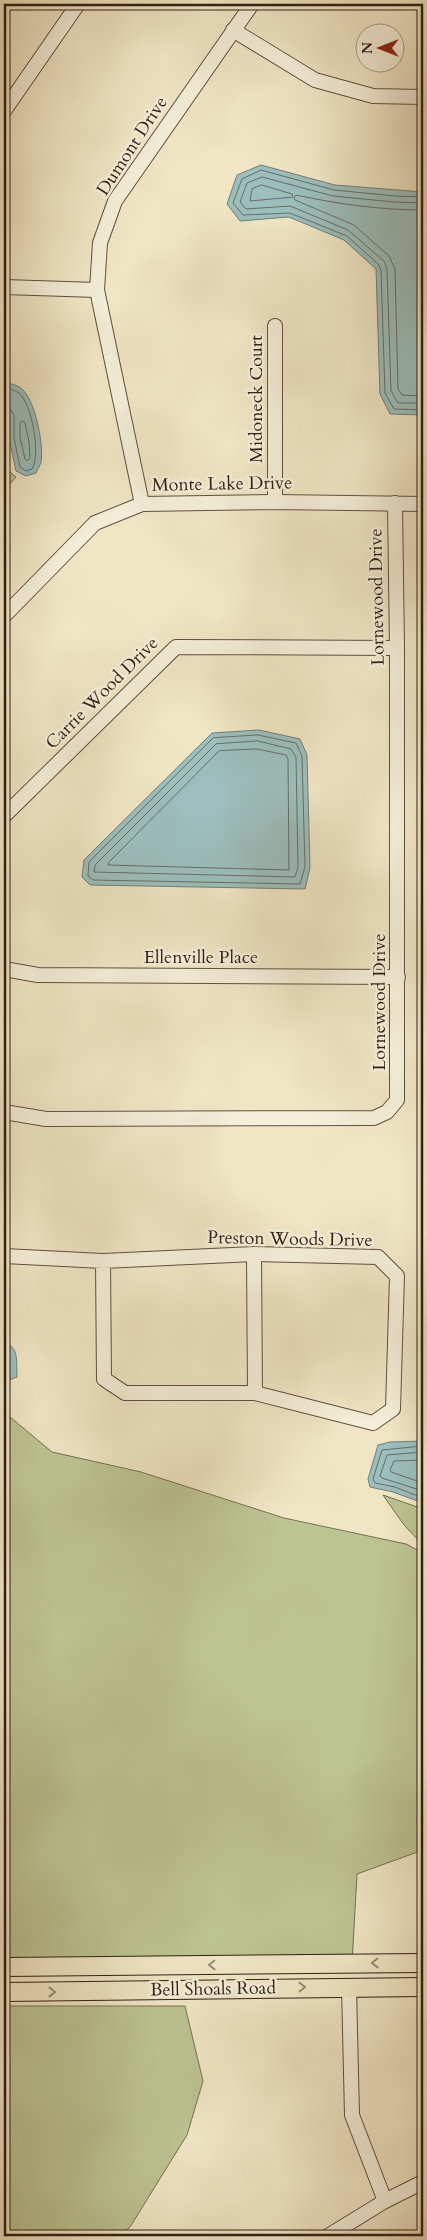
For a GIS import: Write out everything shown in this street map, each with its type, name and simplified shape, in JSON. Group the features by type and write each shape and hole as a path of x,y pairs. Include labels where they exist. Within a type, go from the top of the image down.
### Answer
{"main road":[{"name":"Bell Shoals Road","path":"4,1967 423,1963"},
{"name":"Bell Shoals Road","path":"4,1992 423,1987"}],"street":[{"path":"4,111 78,4"},
{"name":"Dumont Drive","path":"142,504 97,290 100,243 115,201 252,4"},
{"path":"233,30 315,80 374,96 423,97"},
{"path":"4,287 97,290"},
{"name":"Midoneck Court","path":"275,326 275,502"},
{"name":"Monte Lake Drive","path":"4,616 95,523 142,504 275,502 423,504"},
{"name":"Lornewood Drive","path":"4,1112 46,1119 374,1118 387,1112 397,1100 397,648 395,503"},
{"name":"Carrie Wood Drive","path":"4,816 176,647 397,648"},
{"name":"Ellenville Place","path":"4,969 38,975 398,977"},
{"path":"254,1254 254,1392"},
{"name":"Preston Woods Drive","path":"4,1256 103,1261 254,1254 378,1257 397,1276 393,1409 372,1423 254,1392 125,1393 104,1380 103,1261"},
{"path":"349,1987 352,2115 385,2201"},
{"path":"328,2236 385,2201 423,2182"}],"green space":[{"path":"4,440 10,472 16,477 4,491"},
{"path":"4,1412 52,1452 141,1472 284,1518 406,1544 423,1553 423,1850 357,1874 352,1964 4,1960"},
{"path":"383,1495 423,1509 423,1545 404,1525"},
{"path":"4,2006 185,2006 203,2081 187,2135 130,2227 120,2236 4,2236"}],"water":[{"path":"261,165 335,185 423,192 423,415 390,414 380,394 376,269 344,240 289,217 240,221 227,204 237,175"},
{"path":"4,383 18,386 22,389 31,403 38,423 42,454 41,462 36,473 26,476 16,471 9,438 9,415 4,408"},
{"path":"259,730 300,739 307,755 310,868 305,889 90,885 82,877 84,860 212,733"},
{"path":"4,1343 13,1348 15,1352 17,1377 4,1382"},
{"path":"423,1441 423,1503 393,1492 370,1487 368,1479 378,1445 390,1442"}]}
